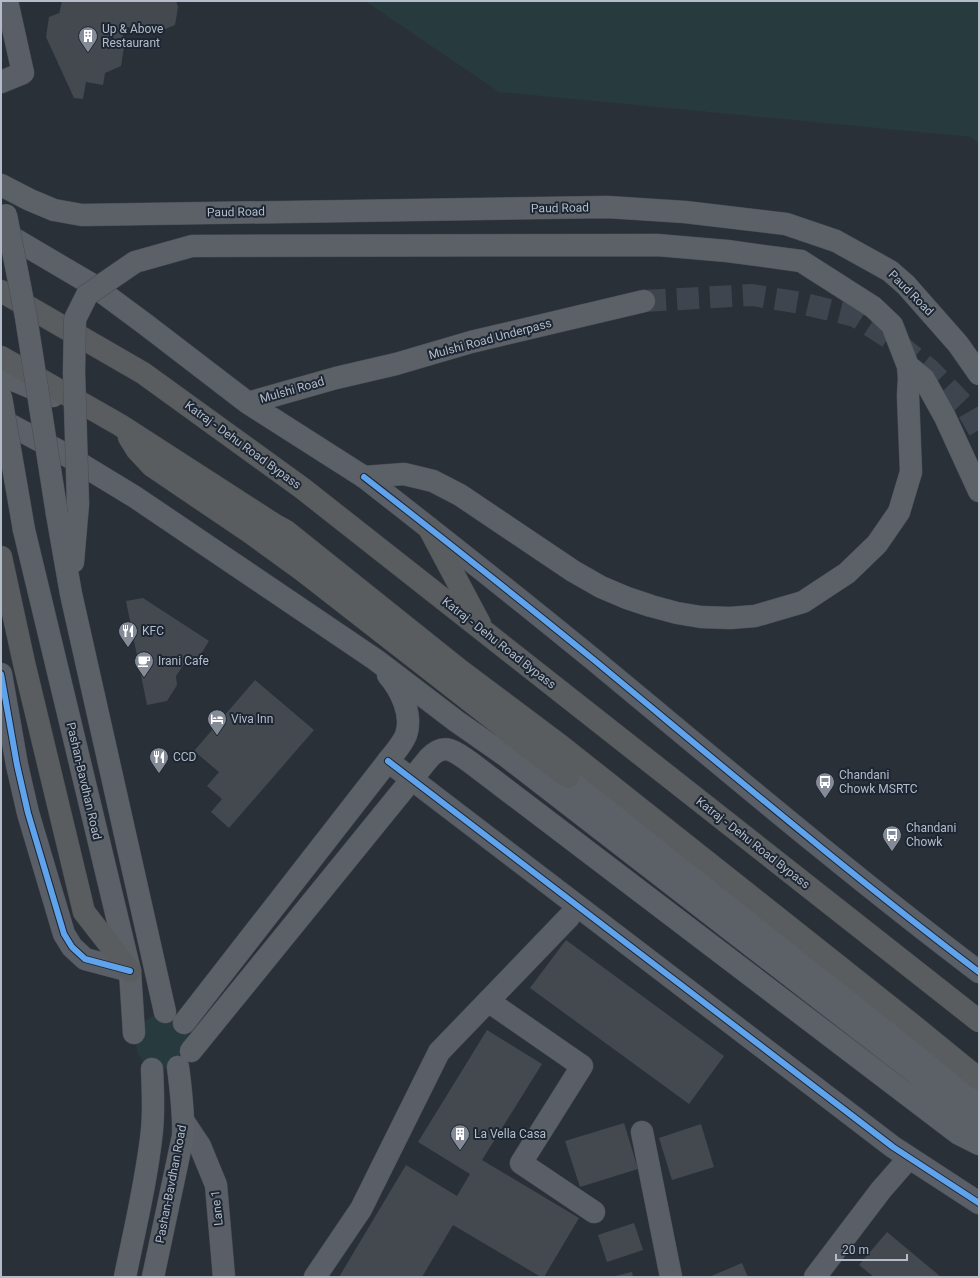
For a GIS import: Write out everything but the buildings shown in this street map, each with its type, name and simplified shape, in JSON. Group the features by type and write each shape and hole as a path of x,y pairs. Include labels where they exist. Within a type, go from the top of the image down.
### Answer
{"highway":[{"name":"Katraj - Dehu Road Bypass","path":"1,291 143,373 302,488 979,1021"},
{"path":"1,357 120,425 286,531 461,671 561,746 979,1079"},
{"path":"120,425 137,450 152,466 251,533 302,570 530,749 568,777"},
{"path":"429,528 484,632"},
{"path":"1,557 24,663 84,912 130,971"}],"main road":[{"name":"Paud Road","path":"1,185 54,210 82,215 607,207 685,212 786,224 836,241 890,271 906,285 958,344 979,374"},
{"path":"1,185 4,223 26,317 71,594 165,1012"},
{"path":"4,223 91,284 145,324 248,403 364,477 404,474 433,481 460,495 492,515 573,570 601,587 626,598 651,606 677,613 701,617 730,618 755,616 803,602 847,573 877,544 899,512 911,472 908,366 892,325 873,306 801,261 727,251 657,245 192,246 135,262 88,295 75,319 74,372 78,504 71,594"},
{"name":"Mulshi Road Underpass","path":"336,378 396,364 508,333 644,300"},
{"path":"908,366 924,379 945,417 979,491"},
{"path":"1,375 48,395 78,400"},
{"name":"Mulshi Road","path":"248,403 336,378"},
{"name":"Pashan-Bavdhan Road","path":"1,397 24,530 130,971 140,1053 153,1107 152,1130 143,1193 125,1277"},
{"path":"1,420 61,452 135,497 376,660 456,721 506,756 974,1119 979,1126"},
{"path":"184,1023 406,736 408,721 402,696 394,682 376,660"},
{"path":"184,1059 192,1038 187,1025 177,1016 165,1012 151,1014 141,1022 140,1053 160,1072 174,1070 184,1059 434,752 441,748 452,750 470,762 959,1134 979,1144"},
{"path":"568,777 979,1101"},
{"name":"Pashan-Bavdhan Road","path":"153,1277 183,1136 184,1122 181,1090 184,1059"}],"street":[{"path":"1,82 23,73 7,1"},
{"path":"364,477 593,659 790,823 979,972"},
{"path":"1,674 17,766 28,813 64,934 72,947 85,959 130,971"},
{"path":"388,761 893,1147 979,1203"},
{"path":"315,1277 361,1209 439,1052 569,917"},
{"path":"488,1002 582,1066 521,1163 594,1212"},
{"name":"Lane 1","path":"184,1122 200,1146 216,1185 224,1277"},
{"path":"642,1132 671,1277"},
{"path":"815,1277 881,1190 909,1158"}],"green space":[{"path":"365,1 979,1 979,145 972,137 499,92"},
{"path":"164,1015 179,1022 189,1037 184,1056 180,1062 172,1067 159,1068 145,1063 137,1051 136,1044 140,1028 145,1022 153,1016"}],"tunnel":[{"path":"644,301 752,295 801,303 855,316 894,341 929,369 966,407 979,430"}],"cycle path":[{"path":"364,477 594,660 833,857 979,972"},
{"path":"1,674 17,765 28,813 64,934 72,947 85,959 130,971"},
{"path":"388,761 893,1147 979,1203"}],"place":[{"name":"Up & Above Restaurant","path":"88,53"},
{"name":"KFC","path":"128,648"},
{"name":"Irani Cafe","path":"144,678"},
{"name":"Viva Inn","path":"217,736"},
{"name":"CCD","path":"159,774"},
{"name":"Chandani Chowk MSRTC","path":"825,799"},
{"name":"Chandani Chowk","path":"892,852"},
{"name":"La Vella Casa","path":"460,1151"}]}
